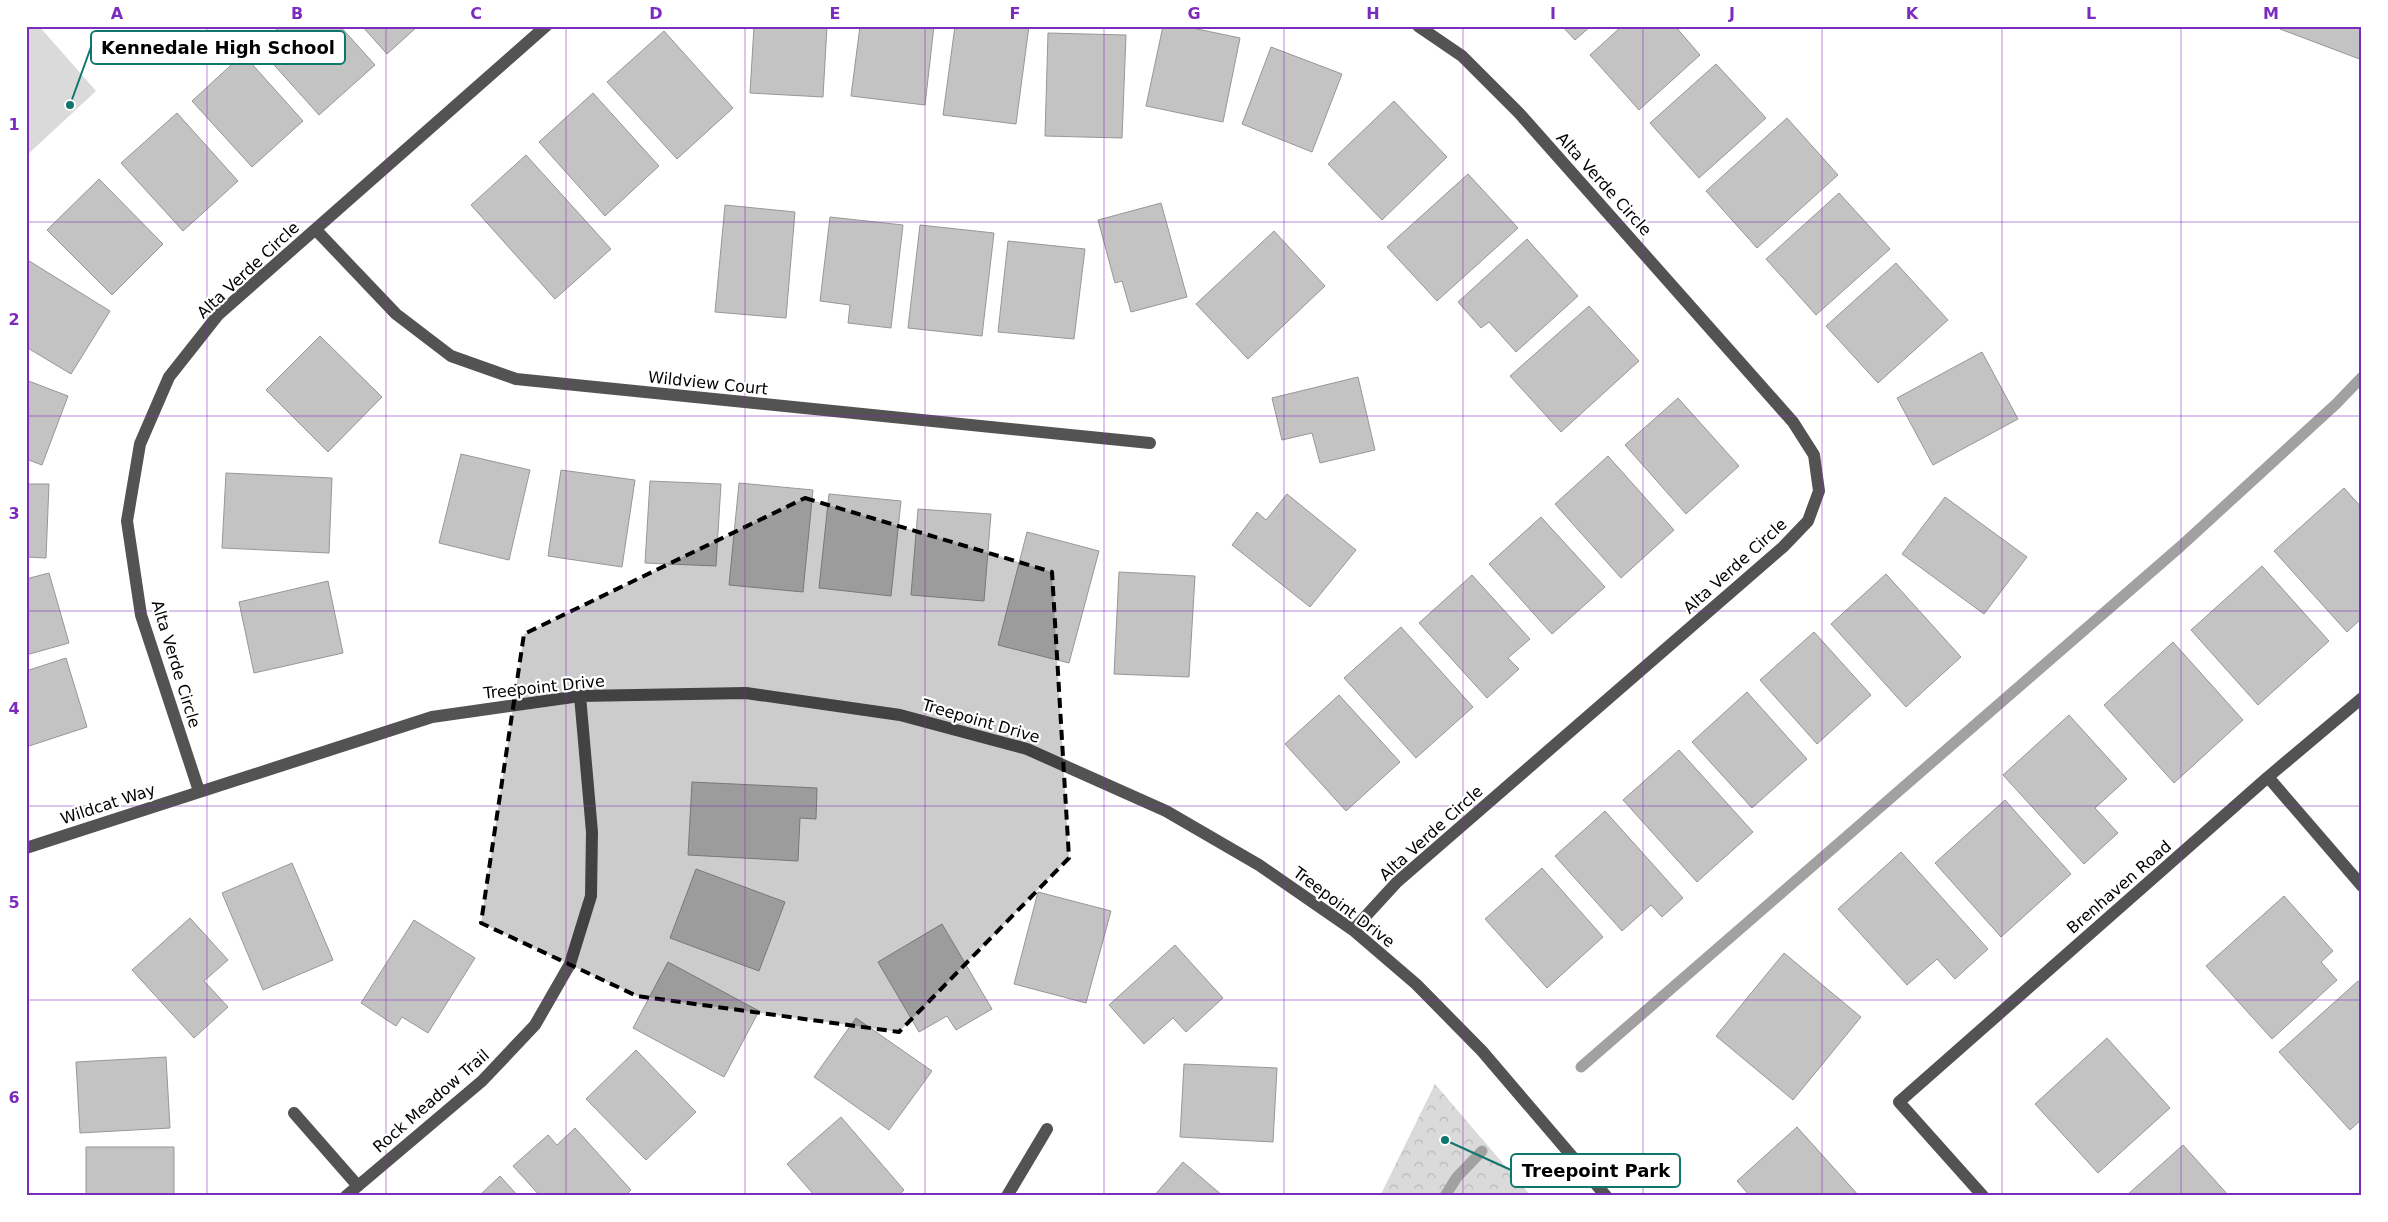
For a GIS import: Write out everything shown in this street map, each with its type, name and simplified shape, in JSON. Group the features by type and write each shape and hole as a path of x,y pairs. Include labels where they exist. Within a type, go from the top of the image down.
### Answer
{"street":[{"name":"Alta Verde Circle","path":"199,791 141,615 127,521 140,444 169,377 218,315 546,26"},
{"name":"Alta Verde Circle","path":"1353,930 1397,882 1783,547 1808,521 1819,491 1814,455 1793,422 1519,113 1462,56 1418,26"},
{"name":"Wildview Court","path":"316,230 396,314 450,356 516,379 1150,443"},
{"name":"Treepoint Drive","path":"199,791 432,717 580,696 746,693 900,715 1027,749 1166,811 1259,865 1353,930 1416,984 1482,1051 1606,1196"},
{"name":"Rock Meadow Trail","path":"346,1196 482,1081 535,1025 570,964 591,896 592,832 580,696"},
{"name":"Brenhaven Road","path":"1983,1196 1899,1102 2268,777 2362,698"},
{"path":"2268,777 2362,886"},
{"name":"Wildcat Way","path":"26,848 199,791"},
{"path":"294,1113 358,1186"},
{"path":"1007,1196 1047,1129"}],"highlighted area":[{"path":"805,498 1052,572 1069,858 899,1032 637,996 481,923 524,634"}],"green space":[{"path":"26,26 39,26 96,91 26,156"},
{"path":"1435,1084 1531,1196 1380,1196"}],"building":[{"path":"280,26 340,26 375,65 319,115 258,47"},
{"path":"362,26 418,26 387,54"},
{"path":"754,26 827,26 823,97 750,93"},
{"path":"860,26 934,26 925,105 851,96"},
{"path":"955,26 1029,26 1016,124 943,115"},
{"path":"1163,26 1183,26 1240,38 1223,122 1146,106"},
{"path":"1562,26 1591,26 1575,40"},
{"path":"1622,26 1675,26 1700,55 1639,110 1590,55"},
{"path":"2281,26 2362,26 2362,60 2280,29"},
{"path":"664,31 733,108 677,159 607,82"},
{"path":"1048,33 1126,35 1122,138 1045,136"},
{"path":"1271,47 1342,74 1312,152 1242,124"},
{"path":"243,54 303,121 252,167 192,101"},
{"path":"1716,64 1766,118 1699,178 1650,123"},
{"path":"593,93 659,166 605,216 539,142"},
{"path":"1394,101 1447,157 1382,220 1328,164"},
{"path":"177,113 238,181 183,231 121,163"},
{"path":"1787,118 1838,175 1757,248 1706,191"},
{"path":"526,155 611,249 555,299 471,205"},
{"path":"1468,174 1518,228 1437,301 1387,247"},
{"path":"99,179 163,244 112,295 47,230"},
{"path":"1839,193 1890,249 1816,315 1766,259"},
{"path":"1161,203 1187,297 1131,312 1122,281 1115,283 1098,220"},
{"path":"725,205 795,212 786,318 715,312"},
{"path":"830,217 903,225 891,328 848,323 850,305 820,301"},
{"path":"920,225 994,233 982,336 908,328"},
{"path":"1274,231 1325,286 1248,359 1196,304"},
{"path":"1527,239 1578,296 1516,352 1489,322 1481,328 1458,302"},
{"path":"1008,241 1085,249 1074,339 998,332"},
{"path":"26,259 110,311 71,374 26,347"},
{"path":"1896,263 1948,320 1878,383 1826,326"},
{"path":"1589,306 1639,361 1561,432 1510,376"},
{"path":"320,336 382,397 328,452 266,390"},
{"path":"1982,352 2018,419 1933,465 1897,398"},
{"path":"1358,377 1375,450 1320,463 1312,433 1282,440 1272,398"},
{"path":"26,380 68,396 42,465 26,459"},
{"path":"1678,398 1739,466 1686,514 1625,445"},
{"path":"461,454 530,470 509,560 439,543"},
{"path":"1608,456 1674,530 1621,578 1555,504"},
{"path":"561,470 635,480 622,567 548,556"},
{"path":"226,473 332,478 329,553 222,548"},
{"path":"650,481 721,484 716,566 645,563"},
{"path":"739,483 813,490 803,592 729,585"},
{"path":"26,484 49,484 46,558 26,557"},
{"path":"2344,488 2362,508 2362,618 2347,632 2274,551"},
{"path":"829,494 901,501 891,596 819,588"},
{"path":"1287,494 1356,550 1310,607 1232,545 1257,512 1266,520"},
{"path":"1945,497 2027,557 1984,614 1902,554"},
{"path":"918,509 991,514 984,601 911,595"},
{"path":"1541,517 1605,587 1552,634 1489,564"},
{"path":"1027,532 1099,551 1069,663 998,645"},
{"path":"2262,566 2329,641 2258,705 2191,630"},
{"path":"1119,572 1195,576 1189,677 1114,674"},
{"path":"49,573 69,643 26,655 26,579"},
{"path":"1886,574 1961,657 1906,707 1831,624"},
{"path":"1472,575 1530,639 1508,658 1519,669 1487,698 1419,623"},
{"path":"328,581 343,653 254,673 239,602"},
{"path":"1401,627 1473,707 1416,758 1344,678"},
{"path":"1814,632 1871,695 1817,744 1760,680"},
{"path":"2173,642 2243,720 2174,783 2104,705"},
{"path":"66,658 87,727 26,747 26,671"},
{"path":"1747,692 1807,759 1752,808 1692,742"},
{"path":"1339,695 1400,762 1346,811 1285,744"},
{"path":"2069,715 2127,779 2095,808 2118,833 2084,864 2003,775"},
{"path":"1679,750 1753,832 1697,882 1623,800"},
{"path":"692,782 817,788 816,819 800,818 798,861 688,855"},
{"path":"2005,800 2071,874 2001,937 1935,863"},
{"path":"1605,811 1683,898 1662,917 1651,905 1622,931 1555,856"},
{"path":"1901,852 1988,949 1955,979 1937,959 1907,985 1838,909"},
{"path":"292,863 333,960 263,990 222,893"},
{"path":"1542,868 1603,937 1547,988 1485,919"},
{"path":"696,869 785,902 759,971 670,938"},
{"path":"1038,892 1111,911 1086,1003 1014,984"},
{"path":"2284,896 2333,951 2321,962 2337,980 2272,1039 2206,966"},
{"path":"190,918 228,960 204,981 228,1007 194,1038 132,970"},
{"path":"414,920 475,958 428,1033 402,1017 396,1026 361,1003"},
{"path":"942,924 992,1009 956,1030 947,1016 919,1032 878,962"},
{"path":"1175,945 1223,998 1186,1032 1173,1018 1144,1044 1109,1005"},
{"path":"1784,953 1861,1017 1793,1100 1716,1036"},
{"path":"668,962 759,1011 724,1077 633,1028"},
{"path":"2358,981 2362,985 2362,1119 2350,1130 2279,1052"},
{"path":"856,1018 932,1071 889,1130 814,1077"},
{"path":"2107,1038 2170,1108 2098,1173 2035,1104"},
{"path":"636,1050 696,1112 646,1160 586,1099"},
{"path":"166,1057 170,1128 80,1133 76,1062"},
{"path":"1184,1064 1277,1068 1273,1142 1180,1137"},
{"path":"841,1117 904,1190 898,1196 815,1196 787,1164"},
{"path":"1797,1127 1859,1196 1750,1196 1737,1181"},
{"path":"575,1128 631,1190 625,1196 540,1196 513,1166 548,1135 557,1145"},
{"path":"2183,1145 2229,1196 2126,1196"},
{"path":"86,1147 174,1147 174,1196 86,1196"},
{"path":"1183,1162 1223,1196 1154,1196"},
{"path":"500,1176 518,1196 479,1196"}],"waterway":[{"path":"1581,1067 2181,546 2336,404 2362,377"},
{"path":"1445,1196 1457,1177 1482,1151"}],"place":[{"name":"Kennedale High School","path":"70,105"},
{"name":"Treepoint Park","path":"1445,1140"}]}
